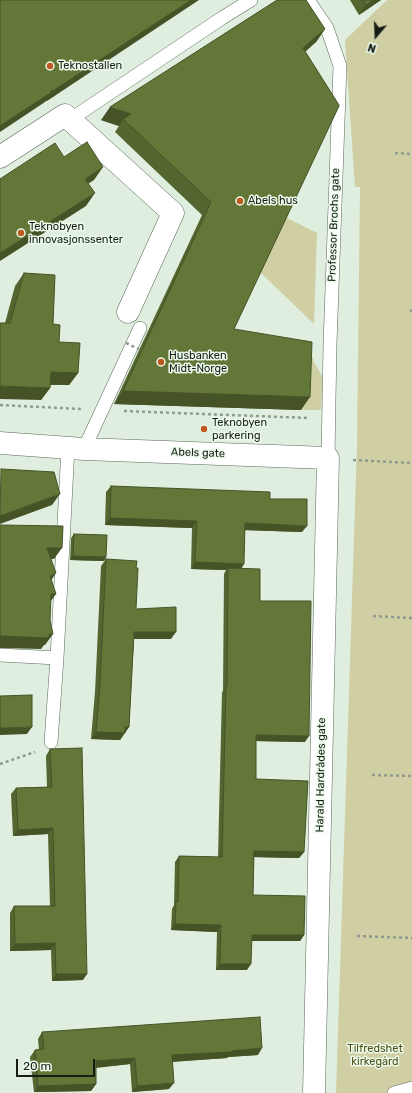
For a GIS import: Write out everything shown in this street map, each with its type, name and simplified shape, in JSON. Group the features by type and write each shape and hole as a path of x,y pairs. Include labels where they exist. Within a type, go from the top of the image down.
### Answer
{"street":[{"path":"0,157 66,115 173,213 134,320"},
{"name":"Abels gate","path":"0,443 76,448 328,458"},
{"name":"Harald Hardrådes gate","path":"314,1093 328,458"}],"lane":[{"path":"71,119 251,0"},
{"name":"Professor Brochs gate","path":"308,0 327,28 340,66 330,344 328,458"},
{"path":"51,742 76,448 101,411 134,320"},
{"path":"0,655 57,658"},
{"path":"394,1093 412,1088"}],"path":[{"path":"395,153 412,154"},
{"path":"126,343 139,349"},
{"path":"0,405 101,411 198,413 329,419"},
{"path":"328,458 412,463"},
{"path":"373,616 412,618"},
{"path":"0,764 45,749 51,742"},
{"path":"372,775 412,776"},
{"path":"357,936 412,938"}],"green space":[{"name":"Tilfredshet kirkegård","path":"387,0 412,0 412,1093 336,1093 357,445 360,187 355,187 345,40"},
{"path":"285,217 317,233 314,324 259,271"},
{"path":"303,355 313,357 313,360 323,378 321,410 301,410"}],"building":[{"name":"Teknostallen","path":"0,0 191,0 53,91 51,90 52,92 0,126"},
{"name":"Abels hus","path":"277,0 306,0 325,29 303,48 339,106 234,329 312,342 310,397 123,391 211,202 123,119 131,114 110,107"},
{"path":"363,0 374,0 366,5"},
{"name":"Teknobyen innovasjonssenter","path":"87,142 103,167 85,179 95,193 0,253 0,179 55,143 64,157"},
{"path":"24,273 55,275 53,324 60,325 59,342 80,343 78,373 51,372 50,388 0,386 0,323 10,323"},
{"path":"1,469 54,472 60,494 0,516"},
{"path":"111,486 270,492 270,499 307,499 307,526 245,523 244,564 195,562 197,521 110,518"},
{"path":"0,525 63,526 62,548 47,548 56,573 50,576 56,594 51,594 50,620 53,634 49,634 49,638 0,636"},
{"path":"74,534 107,535 106,557 73,556"},
{"path":"106,559 137,561 136,609 176,607 176,632 134,632 129,727 125,727 125,733 96,732 100,684"},
{"path":"228,568 260,569 260,601 311,601 309,736 256,735 256,779 308,781 304,852 254,851 253,895 305,896 304,935 252,935 251,964 220,964 221,925 175,924 176,902 178,902 179,856 222,857 227,686"},
{"path":"32,695 32,727 0,728 0,696"},
{"path":"82,748 87,974 56,974 55,943 15,944 14,906 55,906 53,828 18,830 16,788 52,787 50,749"},
{"path":"260,1017 262,1048 232,1052 172,1055 174,1083 137,1086 135,1058 96,1061 96,1084 38,1086 35,1050 44,1049 42,1032"}],"place":[{"name":"Teknostallen","path":"50,66"},
{"name":"Abels hus","path":"240,201"},
{"name":"Teknobyen innovasjonssenter","path":"21,233"},
{"name":"Husbanken Midt-Norge","path":"161,362"},
{"name":"Teknobyen parkering","path":"204,429"}]}
